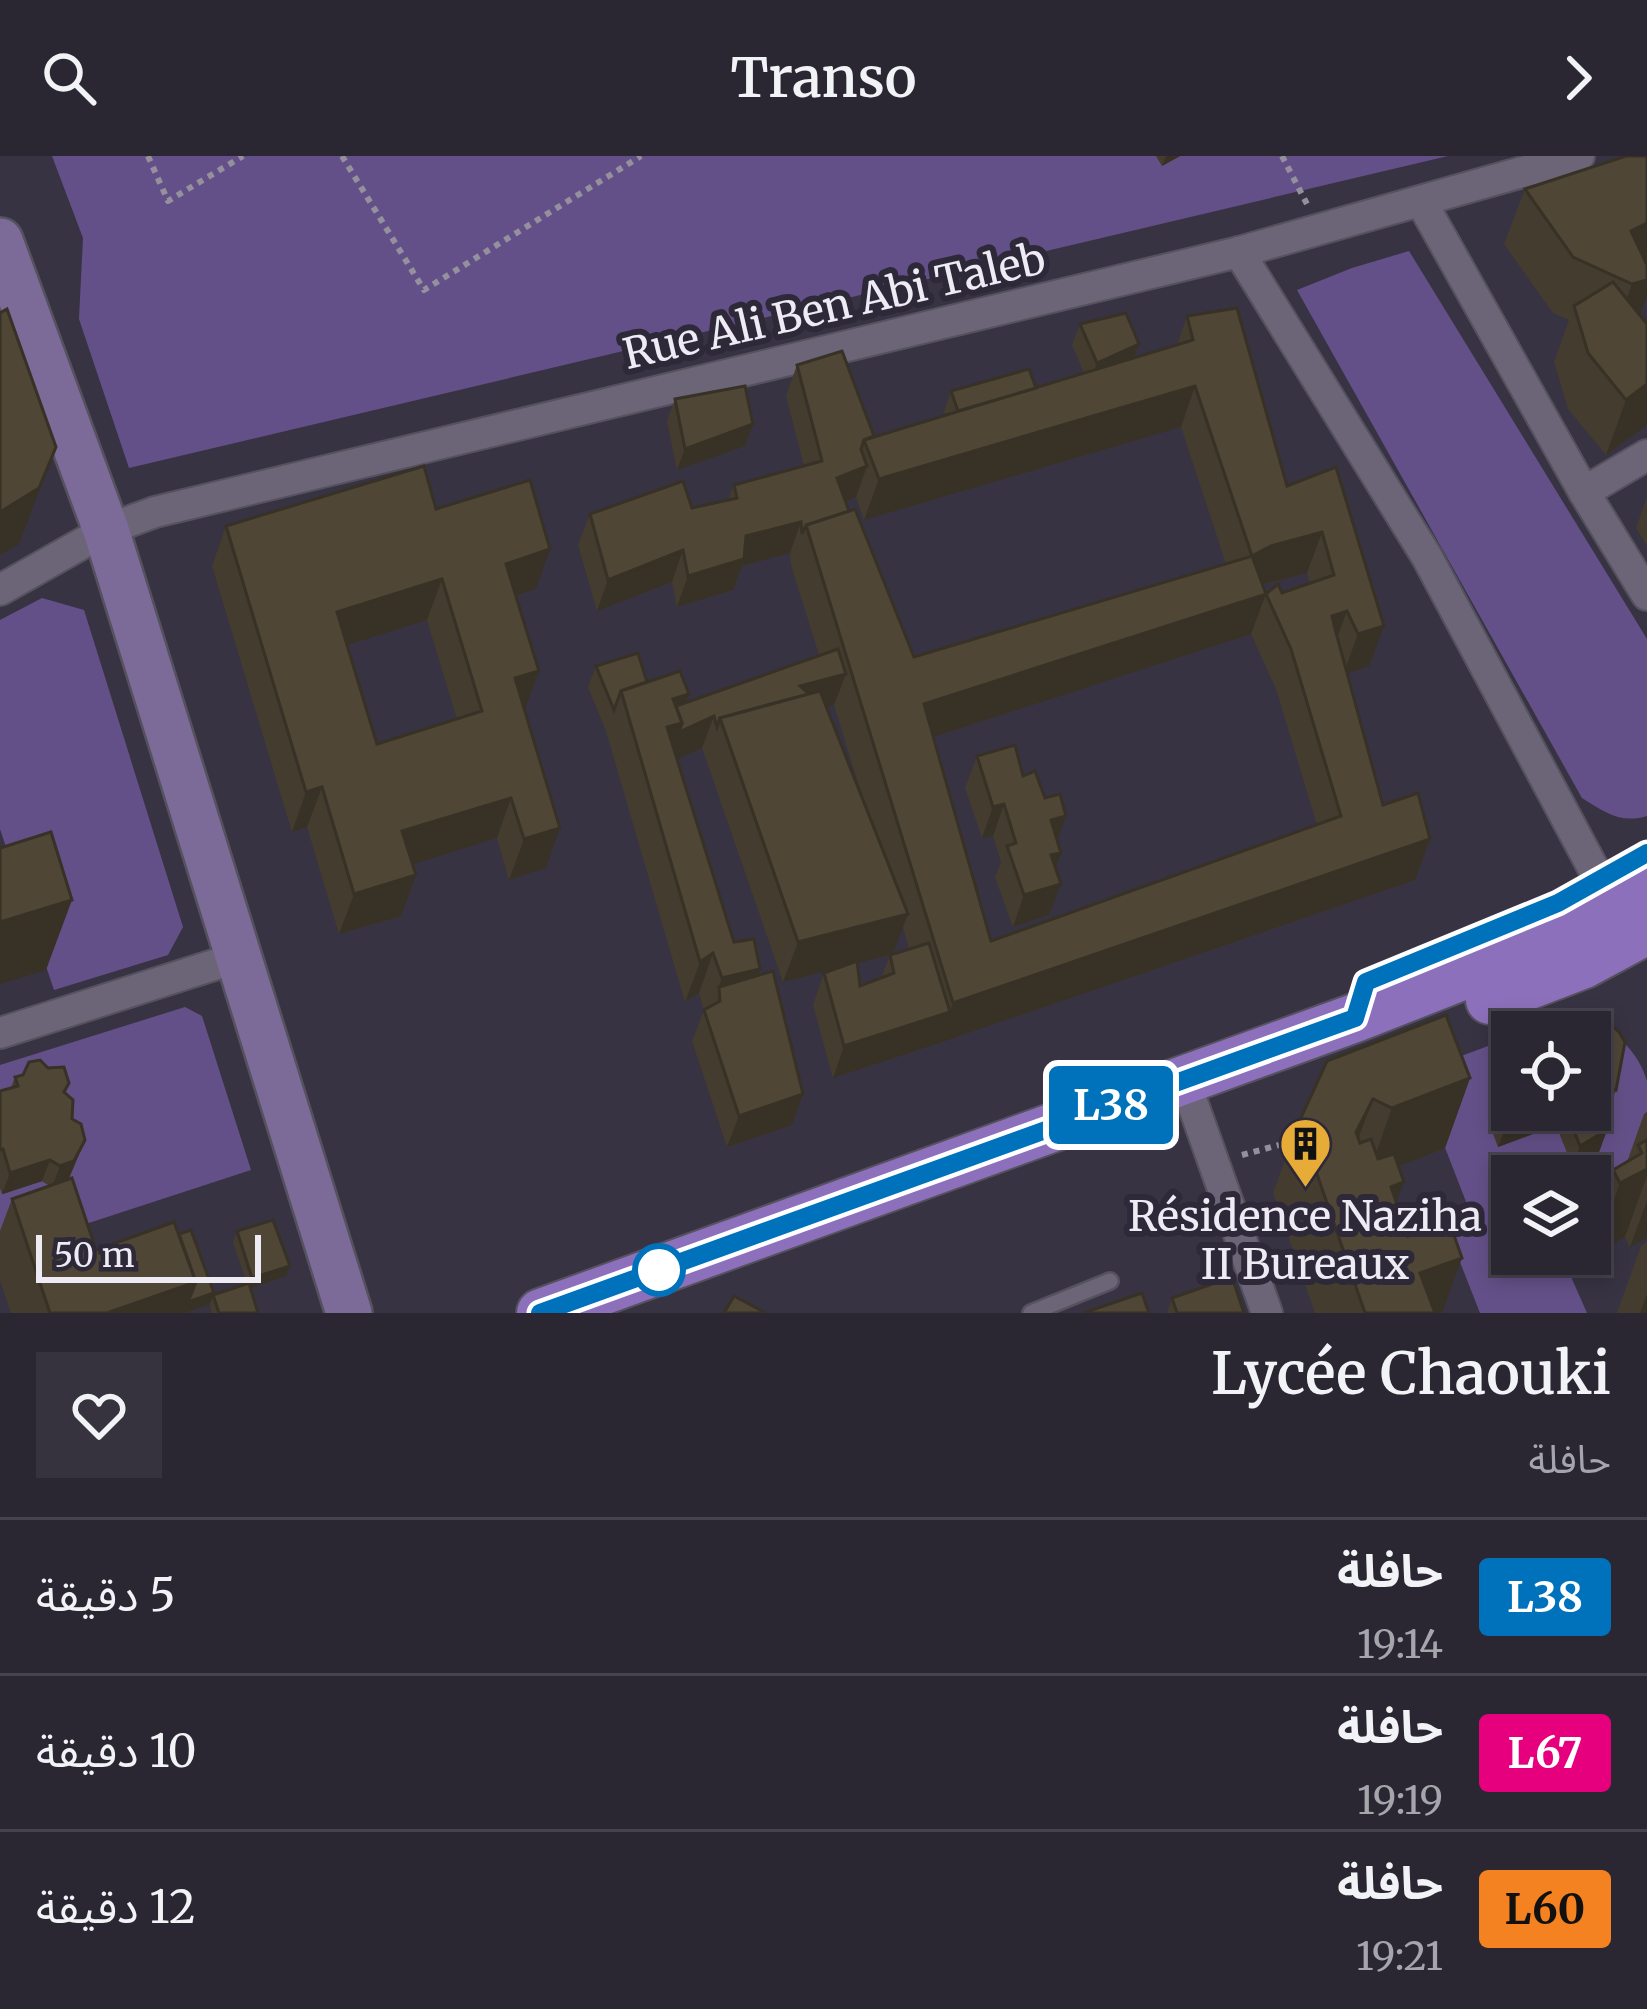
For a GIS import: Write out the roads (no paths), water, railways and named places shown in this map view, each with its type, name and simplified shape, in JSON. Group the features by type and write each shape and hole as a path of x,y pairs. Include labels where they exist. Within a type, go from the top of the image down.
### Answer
{"main road":[{"path":"0,242 106,530 349,1313"},
{"path":"1355,1018 1366,982 1542,910 1647,853"},
{"path":"541,1313 1355,1018 1571,933 1644,928"}],"street":[{"name":"Rue Ali Ben Abi Taleb","path":"0,590 106,530 155,512 1239,252 1579,156"},
{"path":"1422,203 1647,595"},
{"path":"1239,252 1427,557 1600,881"},
{"path":"1584,492 1647,455"},
{"path":"0,1033 239,957"},
{"path":"1184,1079 1267,1313"}],"lane":[{"path":"1031,1313 1110,1281"}],"place":[{"name":"Résidence Naziha II Bureaux","path":"1305,1190"}]}
